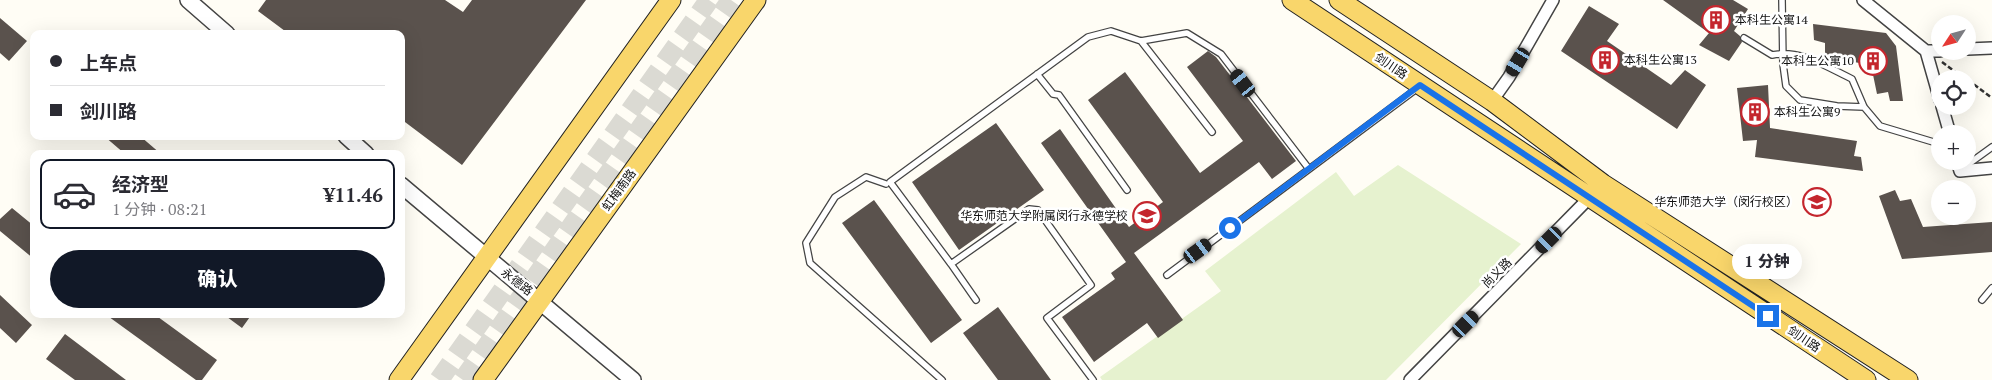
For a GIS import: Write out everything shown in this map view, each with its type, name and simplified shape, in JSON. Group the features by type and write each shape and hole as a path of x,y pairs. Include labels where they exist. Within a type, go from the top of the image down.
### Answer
{"main road":[{"path":"399,380 671,0"},
{"name":"虹梅南路","path":"483,380 756,0"},
{"name":"剑川路","path":"1292,0 1420,85 1908,380"},
{"name":"剑川路","path":"1340,0 1492,101 1597,191 1866,380"}],"street":[{"path":"188,0 222,30"},
{"path":"1492,101 1514,69 1553,0"},
{"path":"1864,0 1926,51 1931,70"},
{"path":"1976,49 1992,48"},
{"path":"1926,51 1931,51"},
{"path":"350,140 362,150"},
{"path":"1976,166 1992,168"},
{"name":"永德路","path":"405,188 633,380"},
{"name":"尚义路","path":"1410,380 1597,191"}],"lane":[{"path":"1782,0 1782,53 1786,86 1800,100 1837,106 1864,107"},
{"path":"976,300 890,182 1088,37 1111,31 1141,41 1187,33 1221,54 1309,169"},
{"path":"1744,38 1772,55 1782,53 1806,57 1852,79 1864,107 1880,126 1931,141"},
{"path":"1141,41 1212,132"},
{"path":"1037,74 1053,94 1059,95 1127,190"},
{"path":"1167,275 1420,85"},
{"path":"1976,155 1992,147"},
{"path":"886,184 866,177 835,197 806,243 810,263 942,380"},
{"path":"951,264 1029,210 1038,210 1091,285 1047,318 1093,380"},
{"path":"1982,300 1992,288"}],"path":[{"path":"1926,51 1952,70"},
{"path":"1976,87 1992,98"}],"green space":[{"path":"1398,165 1521,244 1386,380 1102,380 1100,377 1221,291 1205,271 1336,172 1354,196"}],"building":[{"path":"266,0 445,0 463,12 472,0 586,0 462,165 405,122 405,30 284,30 258,11"},
{"name":"本科生公寓14","path":"1663,0 1733,0 1748,9 1734,31 1740,36 1742,42 1729,61 1699,45 1709,33"},
{"name":"本科生公寓13","path":"1589,6 1619,24 1607,41 1671,85 1685,70 1706,85 1677,129 1561,51"},
{"path":"0,18 27,41 9,61 0,53"},
{"name":"本科生公寓10","path":"1813,24 1886,33 1896,46 1903,101 1890,101 1888,92 1877,94 1871,65 1825,57 1825,43 1814,40"},
{"path":"1208,51 1216,57 1296,161 1272,179 1259,162 1134,253 1183,320 1158,338 1147,323 1094,362 1062,317 1115,279 1111,273 1126,262 1041,143 1060,129 1129,227 1163,202 1088,100 1125,72 1200,173 1243,141 1187,67"},
{"name":"本科生公寓9","path":"1768,85 1770,128 1857,141 1854,156 1861,157 1863,171 1755,157 1757,140 1743,141 1737,88"},
{"path":"996,123 1044,190 959,250 912,182"},
{"path":"109,140 145,140 156,150 120,150"},
{"path":"1895,190 1900,201 1911,199 1923,227 1976,225 1976,223 1992,222 1992,252 1902,259 1879,196"},
{"path":"874,200 962,320 931,343 842,223"},
{"path":"12,208 30,223 30,256 0,231 0,219"},
{"path":"0,295 32,325 16,343 0,328"},
{"path":"998,307 1051,380 998,380 963,333"},
{"path":"111,318 159,318 217,360 202,380 196,380"},
{"path":"228,318 249,318 242,328"},
{"path":"65,334 126,380 75,380 46,359"}],"tunnel":[{"path":"439,380 709,0"},
{"path":"463,380 731,0"}],"place":[{"name":"本科生公寓14","path":"1716,20"},
{"name":"本科生公寓13","path":"1605,60"},
{"name":"本科生公寓10","path":"1873,61"},
{"name":"本科生公寓9","path":"1755,112"},
{"name":"华东师范大学（闵行校区）","path":"1817,202"},
{"name":"华东师范大学附属闵行永德学校","path":"1147,216"}],"route":[{"path":"1230,228 1420,85 1768,316"}]}
